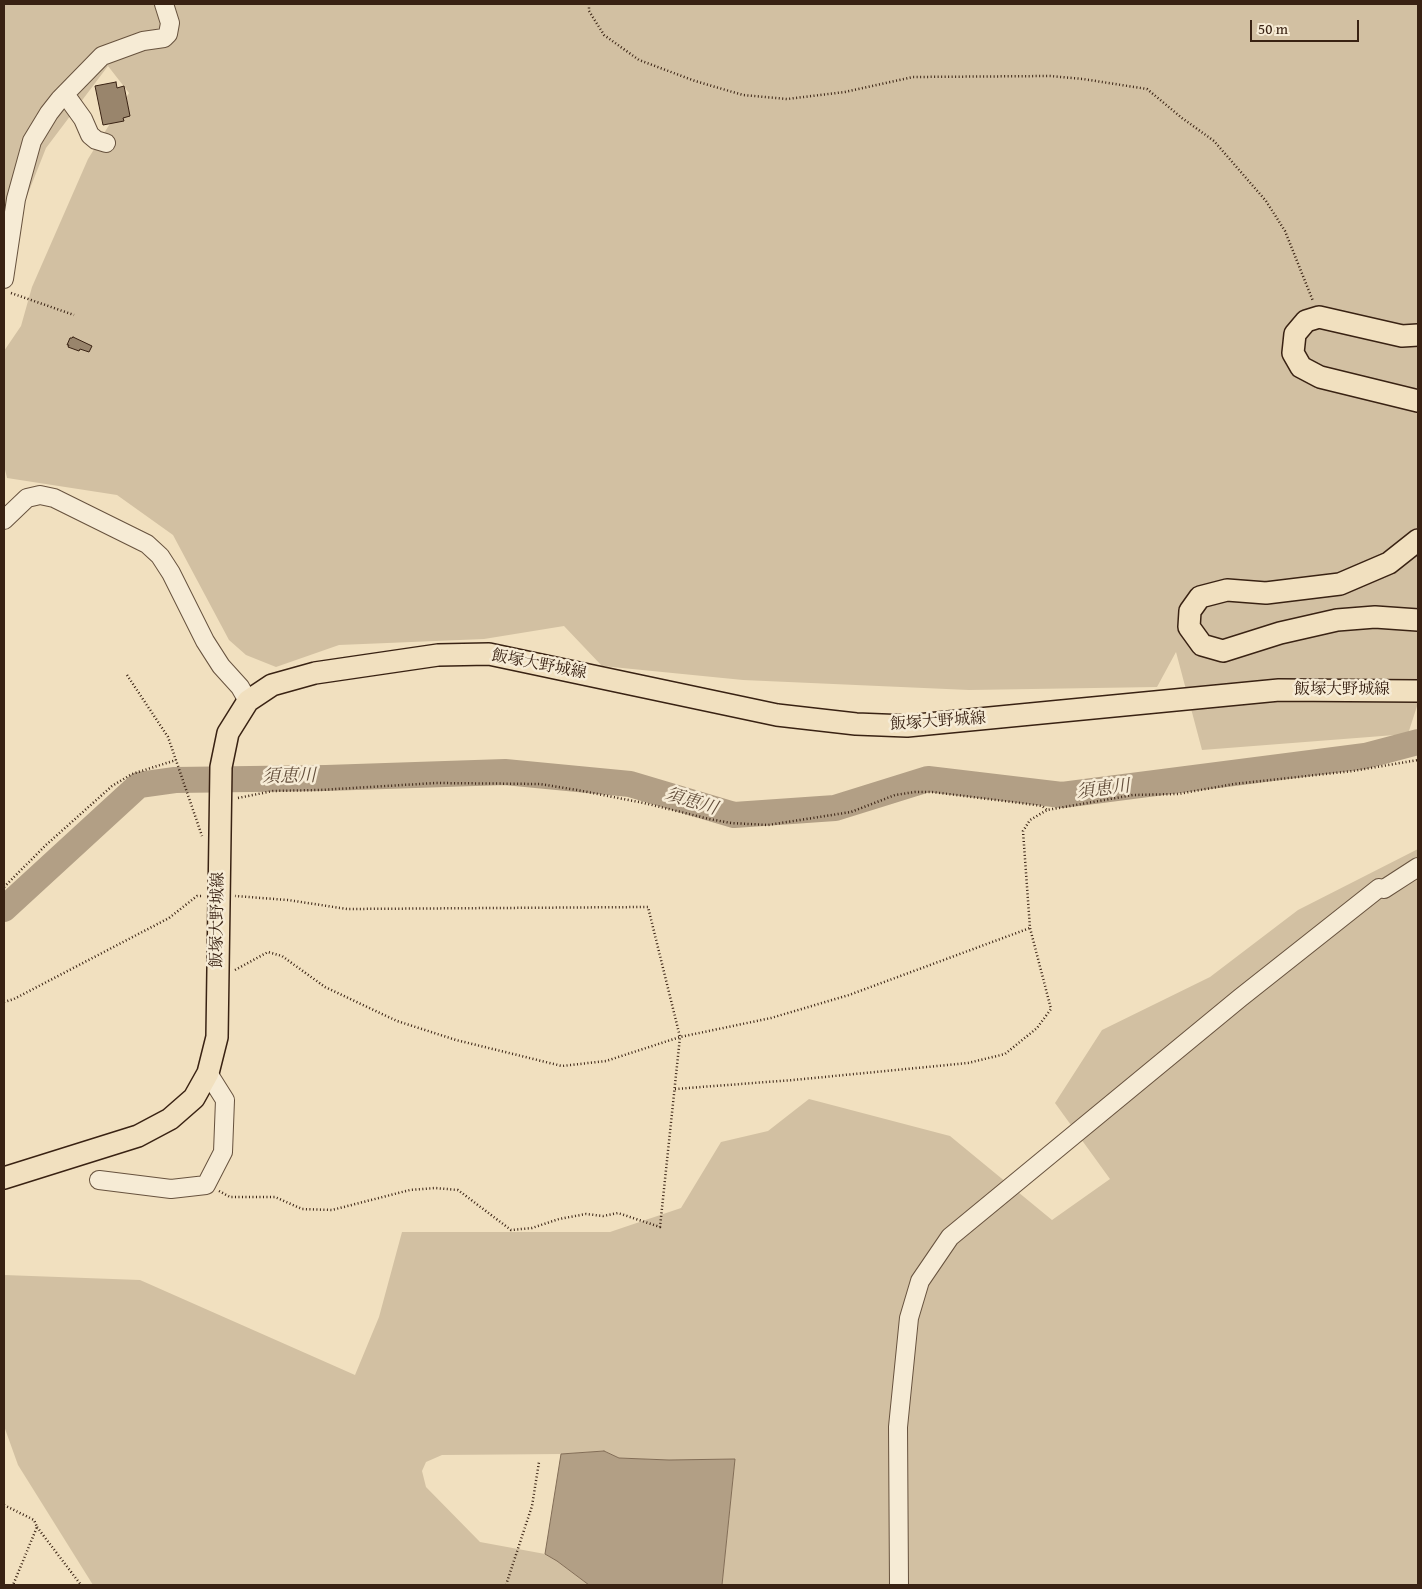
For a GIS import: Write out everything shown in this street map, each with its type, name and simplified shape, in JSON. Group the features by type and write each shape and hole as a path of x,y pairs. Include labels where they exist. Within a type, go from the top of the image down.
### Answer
{"main road":[{"path":"1418,335 1402,336 1319,317 1306,321 1295,334 1293,353 1301,367 1320,377 1418,401"},
{"path":"1418,540 1389,563 1340,584 1266,593 1227,590 1200,596 1190,610 1189,627 1202,645 1222,652 1280,633 1337,620 1374,617 1418,620"},
{"name":"飯塚大野城線","path":"4,1178 138,1136 170,1119 194,1098 208,1073 217,1037 222,767 228,733 248,701 272,685 315,673 438,655 489,654 777,715 864,725 907,726 1279,690 1418,690"}],"street":[{"path":"4,279 16,199 32,141 49,113 102,56 143,41 164,38 168,34 170,23 164,4"},
{"path":"65,94 83,119 90,135 96,140 106,143"},
{"path":"4,520 28,498 40,496 54,498 147,544 160,556 171,573 205,641 221,666 240,687 248,701"},
{"path":"899,1585 898,1427 909,1318 920,1281 950,1237 1240,998 1378,888 1384,889 1418,867"},
{"path":"98,1180 171,1189 206,1185 223,1152 225,1100 208,1073"}],"path":[{"path":"589,4 589,10 604,36 639,60 695,81 743,95 787,99 845,92 913,77 1050,76 1147,89 1214,141 1266,201 1285,231 1319,317"},
{"path":"4,290 74,315"},
{"path":"127,675 168,737 204,842 219,856"},
{"path":"4,887 46,845 112,786 132,774 176,760"},
{"path":"675,1089 968,1063 1005,1054 1037,1028 1051,1009 1030,928 1023,831 1030,820 1047,810 1133,795 1178,794 1234,784 1353,771 1418,760"},
{"path":"220,796 273,791 436,783 540,784 644,803 731,823 768,825 851,812 895,795 915,792 932,792 1020,802 1042,806 1047,810"},
{"path":"4,1002 169,918 197,896 219,895 288,900 347,909 648,907 680,1037 660,1227 618,1214 603,1216 586,1214 559,1219 532,1228 511,1230 458,1190 435,1188 410,1190 332,1210 302,1209 276,1197 230,1197 206,1185"},
{"path":"218,980 268,952 282,956 325,987 397,1021 456,1040 562,1066 606,1061 680,1037 771,1018 849,996 1030,928"},
{"path":"506,1585 532,1506 539,1462"},
{"path":"4,1505 34,1520 37,1527 81,1585"},
{"path":"13,1585 37,1527"}],"shaded area":[{"path":"4,4 1418,4 1418,703 1408,734 1202,750 1176,652 1157,687 969,690 743,680 602,666 564,626 484,639 339,645 276,667 246,655 229,640 173,535 117,495 7,478 4,465 4,351 21,326 32,287 88,159 129,93 108,66 46,148 4,254"},
{"path":"1418,849 1418,1585 722,1585 735,1459 669,1460 619,1458 604,1451 561,1454 442,1455 426,1462 422,1471 426,1487 480,1542 545,1554 589,1585 93,1585 18,1465 4,1426 4,1275 140,1280 355,1375 379,1317 402,1232 610,1232 681,1208 721,1142 768,1131 809,1099 950,1136 1052,1220 1110,1179 1055,1103 1102,1030 1210,977 1298,910"},
{"path":"604,1451 619,1458 669,1460 735,1459 722,1585 589,1585 545,1554 561,1454"}],"building":[{"path":"116,82 117,88 124,86 130,116 123,118 124,121 103,125 95,86"},
{"path":"73,337 92,346 89,352 68,347 70,338"}],"waterway":[{"name":"須恵川","path":"4,909 139,785 175,780 326,778 505,772 630,784 734,815 835,808 928,779 1062,795 1365,756 1418,742"}]}
